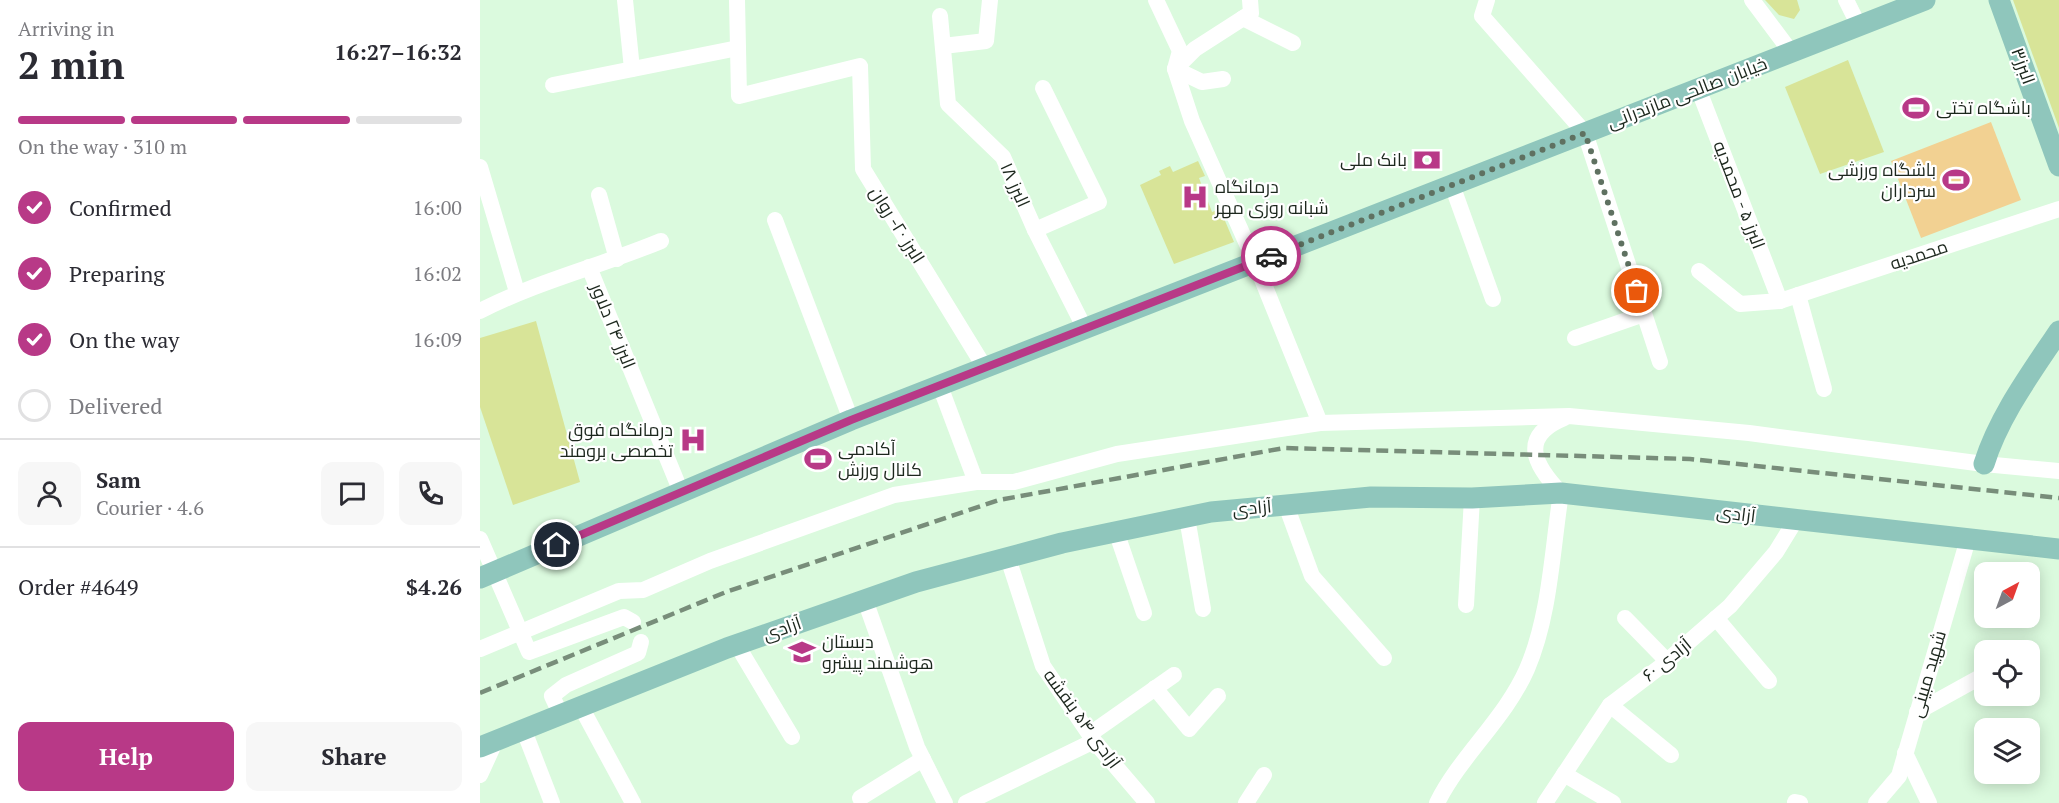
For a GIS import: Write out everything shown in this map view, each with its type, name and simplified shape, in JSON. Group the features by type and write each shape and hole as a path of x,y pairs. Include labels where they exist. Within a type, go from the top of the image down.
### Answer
{"main road":[{"name":"خیابان صالحی مازندرانی","path":"487,575 851,420 1925,0"},
{"name":"البرز۳","path":"1999,0 2059,166"},
{"path":"1984,464 1989,448 2020,390 2059,332"},
{"name":"آزادی","path":"488,743 737,645 916,582 1062,543 1117,534 1211,512 1371,497 1472,498 1561,494 2059,549"}],"street":[{"path":"625,0 632,69"},
{"path":"553,85 738,48 737,0"},
{"path":"943,46 986,41 990,0"},
{"path":"1156,0 1180,51 1175,69 1192,121 1255,262 1320,423"},
{"path":"1175,69 1195,49 1251,13 1250,0"},
{"path":"1752,0 1791,52"},
{"path":"1846,0 1859,26"},
{"path":"1480,13 1585,133 1660,362"},
{"name":"البرز ۱۸","path":"940,16 948,104 1003,157 1035,230 1085,329"},
{"path":"1243,18 1293,43"},
{"name":"البرز ۲۰- روان","path":"738,48 739,96 860,66 863,169 985,368"},
{"path":"1175,69 1202,82 1223,79"},
{"path":"1035,230 1099,202 1043,88"},
{"name":"البرز ۵ - محمدیه","path":"1698,88 1780,301"},
{"path":"480,166 517,292"},
{"path":"1452,185 1493,300"},
{"path":"598,195 617,259"},
{"name":"محمدیه","path":"1699,271 1740,304 1780,301 2059,209"},
{"path":"775,220 851,420"},
{"path":"589,267 617,259 661,241"},
{"name":"البرز ۲۴ دلاور","path":"480,311 517,292 589,267 681,492"},
{"path":"1798,295 1824,389"},
{"path":"1575,338 1644,314"},
{"path":"940,386 976,482"},
{"path":"1437,803 1443,790 1508,702 1527,669 1542,615 1561,494 1544,474 1534,454 1539,436 1549,424 1569,416"},
{"path":"480,649 619,591 643,590 710,561 894,495 976,482 1014,482 1117,454 1320,423 1569,416 1749,433 1984,464 2059,471"},
{"path":"1466,605 1472,498"},
{"path":"1286,505 1312,576 1384,658"},
{"path":"1187,518 1203,609"},
{"name":"آزادی ۶۰","path":"1545,803 1610,705 1667,661 1730,606 1776,552 1795,520"},
{"path":"1117,534 1144,613"},
{"path":"480,539 487,575 520,631 529,652 624,617 633,622"},
{"name":"شهید مبینی","path":"1876,803 1899,776 1968,539"},
{"name":"آزادی ۵۴ بنفشه","path":"1008,558 1043,666 1092,738 1147,803"},
{"path":"866,600 924,759 945,803"},
{"path":"1625,618 1667,661"},
{"path":"1716,618 1769,681"},
{"path":"560,713 552,696 566,686 638,653 641,642"},
{"path":"737,645 792,737"},
{"path":"966,803 1092,738 1174,675"},
{"path":"1917,712 1974,681"},
{"path":"1155,688 1189,729 1218,696"},
{"path":"580,705 633,803"},
{"path":"1610,705 1671,755"},
{"path":"523,728 552,803"},
{"path":"480,776 488,743"},
{"path":"1905,753 1929,803"},
{"path":"860,798 924,759"},
{"path":"1564,774 1613,803"},
{"path":"1246,803 1264,775"}],"shaded area":[{"name":"باشگاه ورزشی سرداران","path":"1991,122 2021,200 1921,238 1891,161"}],"building":[{"path":"1765,0 1797,0 1800,10 1794,19 1779,15"},
{"path":"2013,0 2059,0 2059,128"},
{"path":"1848,60 1884,152 1820,174 1785,87"},
{"path":"1198,161 1205,176 1199,178 1212,212 1220,209 1234,242 1174,264 1140,185 1161,175 1159,171 1170,166 1173,172"},
{"path":"536,321 580,482 513,505 480,407 480,338"}],"railway":[{"path":"480,693 726,592 999,500 1284,448 1690,459 2059,498"}],"way so far":[{"path":"1271,256 1585,133 1637,291"}],"place":[{"name":"باشگاه تختی","path":"1916,108"},
{"name":"بانک ملی","path":"1427,160"},
{"name":"باشگاه ورزشی سرداران","path":"1956,180"},
{"name":"درمانگاه شبانه روزی مهر","path":"1195,197"},
{"name":"درمانگاه فوق تخصصی برومند","path":"693,440"},
{"name":"آکادمی کانال ورزش","path":"818,459"},
{"name":"دبستان هوشمند پیشرو","path":"802,652"}],"route":[{"path":"557,545 851,420 1271,256"}]}
